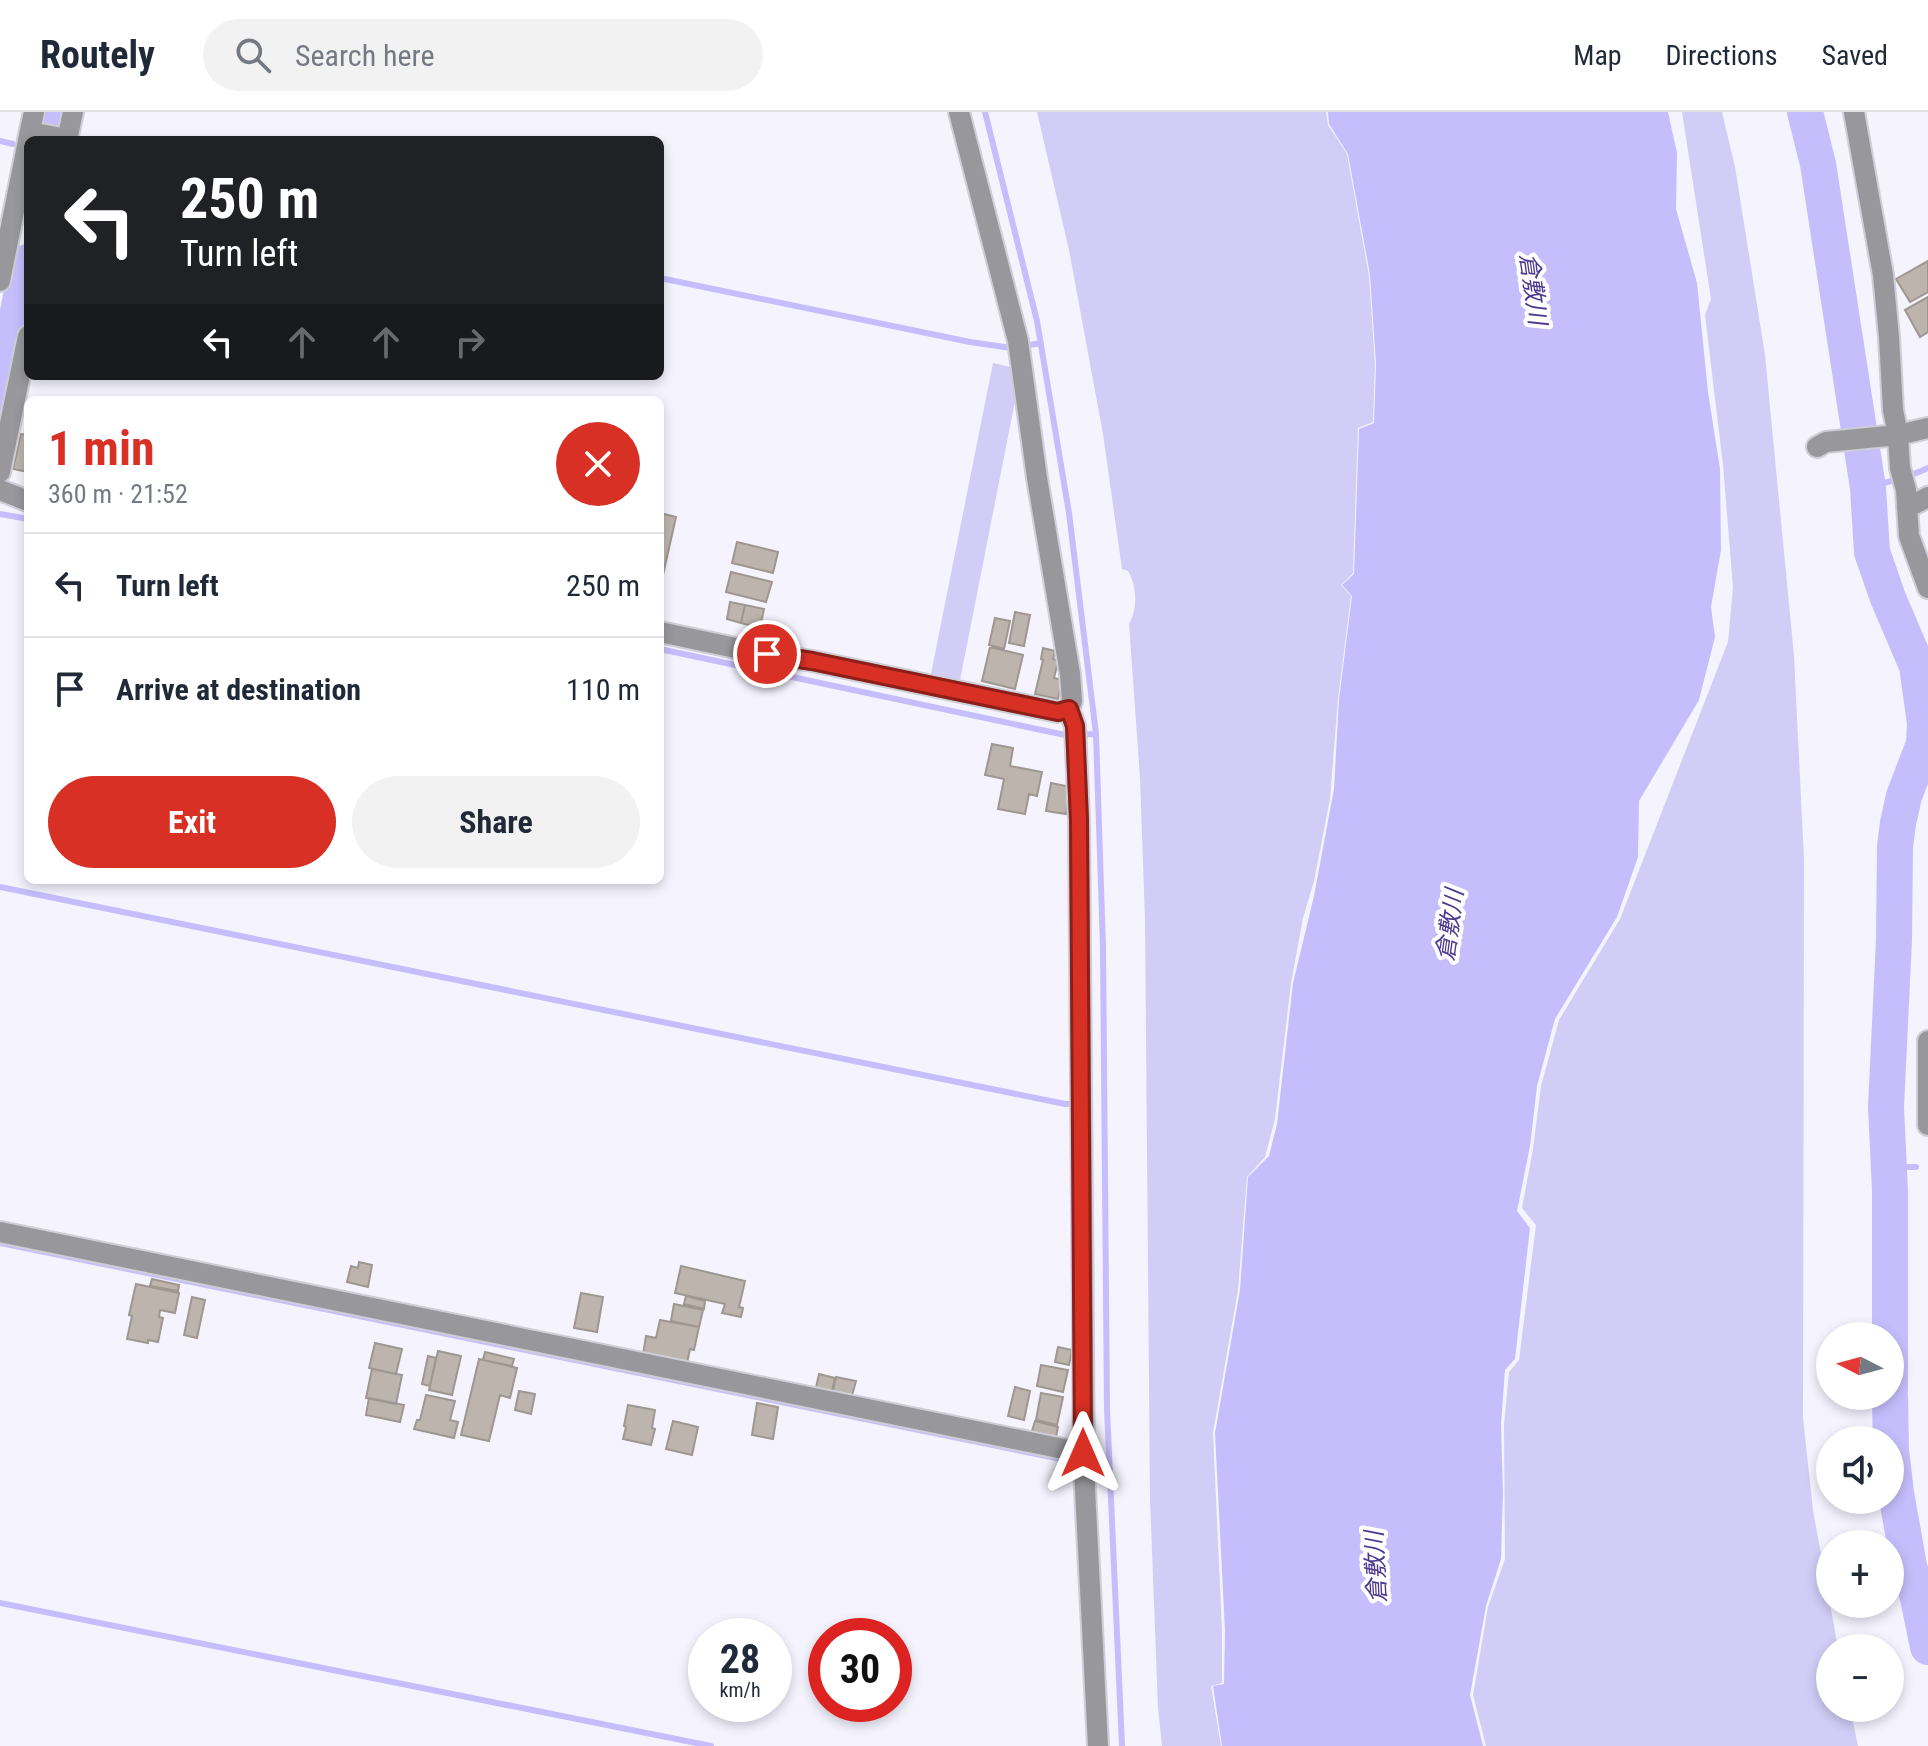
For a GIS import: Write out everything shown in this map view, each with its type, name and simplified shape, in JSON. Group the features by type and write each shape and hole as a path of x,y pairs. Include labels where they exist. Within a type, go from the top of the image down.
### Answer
{"street":[{"path":"45,135 73,112"},
{"path":"959,112 1019,347 1037,478 1070,674 1079,820 1084,1460 1098,1746"},
{"path":"1854,112 1883,275 1894,435 1907,499 1909,536 1928,588"},
{"path":"0,281 24,203"},
{"path":"0,472 24,355"},
{"path":"1817,447 1826,442 1928,428"},
{"path":"0,490 24,499"},
{"path":"1907,499 1928,497"},
{"path":"664,633 1058,712 1073,726"},
{"path":"1928,1041 1928,1125"},
{"path":"0,1232 1084,1460"}],"shaded area":[{"path":"1037,112 1326,112 1328,125 1347,154 1369,276 1375,364 1373,422 1358,428 1353,573 1341,585 1351,596 1330,799 1291,983 1275,1119 1265,1157 1247,1177 1238,1290 1213,1433 1222,1683 1211,1686 1221,1746 1162,1746 1150,1499 1145,919 1140,778 1129,624 1135,598 1131,577 1128,571 1122,569 1103,434 1069,250"},
{"path":"1682,112 1722,112 1735,167 1765,355 1794,656 1804,860 1803,1418 1817,1530 1816,1618 1833,1618 1835,1634 1816,1634 1816,1722 1853,1722 1858,1746 1486,1746 1473,1695 1488,1607 1505,1559 1504,1425 1509,1372 1519,1360 1536,1225 1522,1208 1541,1086 1559,1020 1620,919 1728,642 1733,587 1723,465 1705,315 1711,299"},
{"path":"993,363 1019,369 1018,386 960,680 931,674"}],"water":[{"name":"倉敷川","path":"1328,112 1668,112 1677,153 1676,209 1697,283 1708,392 1720,469 1721,550 1711,607 1715,637 1699,700 1639,801 1638,857 1617,917 1555,1019 1537,1086 1530,1146 1517,1211 1530,1228 1515,1359 1505,1370 1501,1424 1501,1559 1486,1606 1470,1695 1483,1746 1222,1746 1213,1686 1224,1684 1225,1631 1215,1433 1240,1290 1248,1177 1269,1156 1277,1124 1293,983 1314,896 1334,789 1339,699 1352,596 1342,585 1354,574 1359,429 1374,423 1376,364 1370,275 1348,154 1329,124"}],"building":[{"path":"1928,261 1928,292 1910,302 1896,279"},
{"path":"1928,297 1928,332 1920,337 1905,310"},
{"path":"21,434 24,434 24,471 13,469"},
{"path":"664,514 676,517 664,570"},
{"path":"737,542 778,552 773,573 732,563"},
{"path":"731,572 772,582 766,602 726,592"},
{"path":"730,602 745,605 741,623 727,619"},
{"path":"745,605 764,609 760,628 741,623"},
{"path":"1015,612 1030,615 1024,646 1009,643"},
{"path":"995,618 1010,621 1004,649 989,645"},
{"path":"990,647 1023,655 1015,689 982,681"},
{"path":"1043,648 1055,651 1053,659 1058,661 1054,678 1062,680 1058,699 1035,694"},
{"path":"992,744 1013,748 1010,766 1042,772 1037,796 1029,794 1025,814 998,809 1004,779 985,775"},
{"path":"1051,783 1071,787 1066,814 1046,811"},
{"path":"359,1262 372,1265 368,1287 347,1282 351,1266 358,1268"},
{"path":"681,1266 745,1281 739,1307 743,1308 741,1317 722,1313 725,1304 675,1293"},
{"path":"152,1279 179,1285 178,1291 150,1286"},
{"path":"136,1284 179,1293 175,1313 160,1310 159,1317 163,1318 158,1342 127,1339"},
{"path":"581,1293 603,1297 597,1332 574,1328"},
{"path":"686,1296 705,1301 704,1309 684,1304"},
{"path":"192,1297 205,1300 197,1338 184,1335"},
{"path":"674,1304 703,1310 699,1327 671,1321"},
{"path":"660,1320 699,1327 694,1350 690,1349 687,1363 643,1355 646,1336 656,1338"},
{"path":"375,1343 402,1349 396,1374 369,1368"},
{"path":"1058,1347 1072,1350 1069,1365 1055,1362"},
{"path":"438,1351 461,1356 452,1395 429,1390"},
{"path":"485,1352 514,1359 512,1366 483,1360"},
{"path":"428,1356 436,1358 430,1386 422,1384"},
{"path":"479,1359 517,1368 510,1398 500,1395 489,1441 461,1435"},
{"path":"1041,1365 1068,1370 1063,1392 1037,1386"},
{"path":"372,1369 402,1375 396,1404 366,1398"},
{"path":"819,1374 835,1378 831,1395 815,1392"},
{"path":"836,1377 856,1381 851,1399 832,1395"},
{"path":"1015,1387 1030,1391 1024,1420 1008,1416"},
{"path":"519,1391 535,1394 531,1414 515,1410"},
{"path":"1041,1393 1063,1397 1057,1425 1036,1420"},
{"path":"426,1395 455,1401 450,1420 458,1422 454,1438 414,1429 417,1420 420,1420"},
{"path":"369,1398 404,1405 400,1422 366,1415"},
{"path":"757,1403 778,1407 773,1439 752,1435"},
{"path":"628,1405 655,1410 651,1445 623,1439"},
{"path":"673,1421 698,1427 692,1455 666,1449"},
{"path":"1035,1421 1058,1427 1056,1437 1032,1431"}],"waterway":[{"path":"54,136 58,112"},
{"path":"985,112 1037,321 1069,513 1096,734 1103,947 1107,1409 1122,1746"},
{"path":"1805,112 1818,164 1868,488 1872,552 1917,666 1925,723 1924,744 1904,796 1895,847 1886,1107 1890,1191 1890,1322"},
{"path":"0,141 13,144"},
{"path":"664,279 970,342 1011,348 1041,343"},
{"path":"0,400 24,282"},
{"path":"1868,488 1928,468"},
{"path":"0,514 24,518"},
{"path":"664,650 1065,735 1096,734"},
{"path":"1923,699 1928,700"},
{"path":"0,887 1074,1104"},
{"path":"1889,1167 1916,1167"},
{"path":"0,1243 1110,1469"},
{"path":"1890,1410 1896,1493 1928,1647"},
{"path":"0,1603 711,1746"}],"route":[{"path":"767,654 1058,712 1069,709 1075,726 1079,820 1083,1453"}]}
